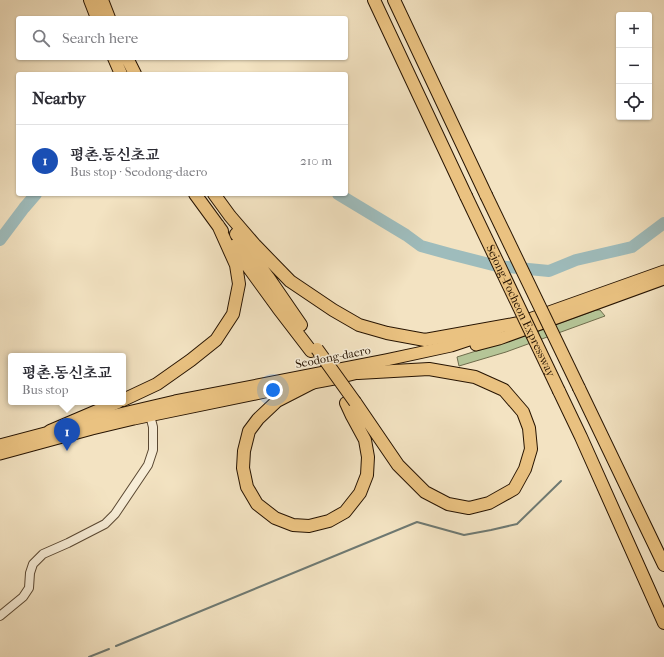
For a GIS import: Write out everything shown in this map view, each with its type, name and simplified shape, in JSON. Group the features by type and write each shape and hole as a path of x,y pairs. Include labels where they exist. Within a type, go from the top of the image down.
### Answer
{"highway":[{"path":"90,0 96,16"},
{"path":"102,0 108,16"},
{"name":"Sejong-Pocheon Expressway","path":"374,0 581,437 664,623"},
{"name":"Sejong-Pocheon Expressway","path":"394,0 664,565"},
{"path":"115,60 120,72"},
{"path":"128,60 134,72"},
{"path":"200,196 218,225 278,308 314,350"},
{"path":"200,196 268,277 314,350 351,403 398,465 425,492 448,504 469,508 489,503 514,489 525,469 531,449 529,428 523,412 504,390 476,376 428,369 358,373"},
{"path":"215,196 230,216 255,245 290,281 333,310 360,325 387,333 425,340 519,323"},
{"path":"126,399 157,384 191,360 216,340 233,314 239,284 236,265 218,225"},
{"path":"314,382 277,401 258,419 249,431 244,450 243,468 247,487 257,504 274,518 293,525 309,526 329,521 345,512 360,493 367,475 368,457 365,440 352,416 351,403"},
{"path":"50,432 111,405"}],"main road":[{"name":"Seodong-daero","path":"0,454 92,429 175,401 451,346 664,271"},
{"name":"Seodong-daero","path":"0,445 50,432 149,411 264,392 437,355 499,339 664,279"}],"street":[{"path":"0,616 23,596 29,588 30,573 33,564 43,554 105,524 115,514 148,465 153,450 153,428 149,411"}],"green space":[{"path":"596,310 600,310 605,316 506,352 459,366 457,357 527,335"}],"waterway":[{"path":"0,240 34,196"},
{"path":"341,196 406,235 421,246 497,266 549,271 576,260 632,247 664,223"},
{"path":"116,646 417,522 464,535 517,524 561,481"},
{"path":"89,657 109,649"}],"place":[{"name":"평촌.동신초교","path":"67,451"}]}
